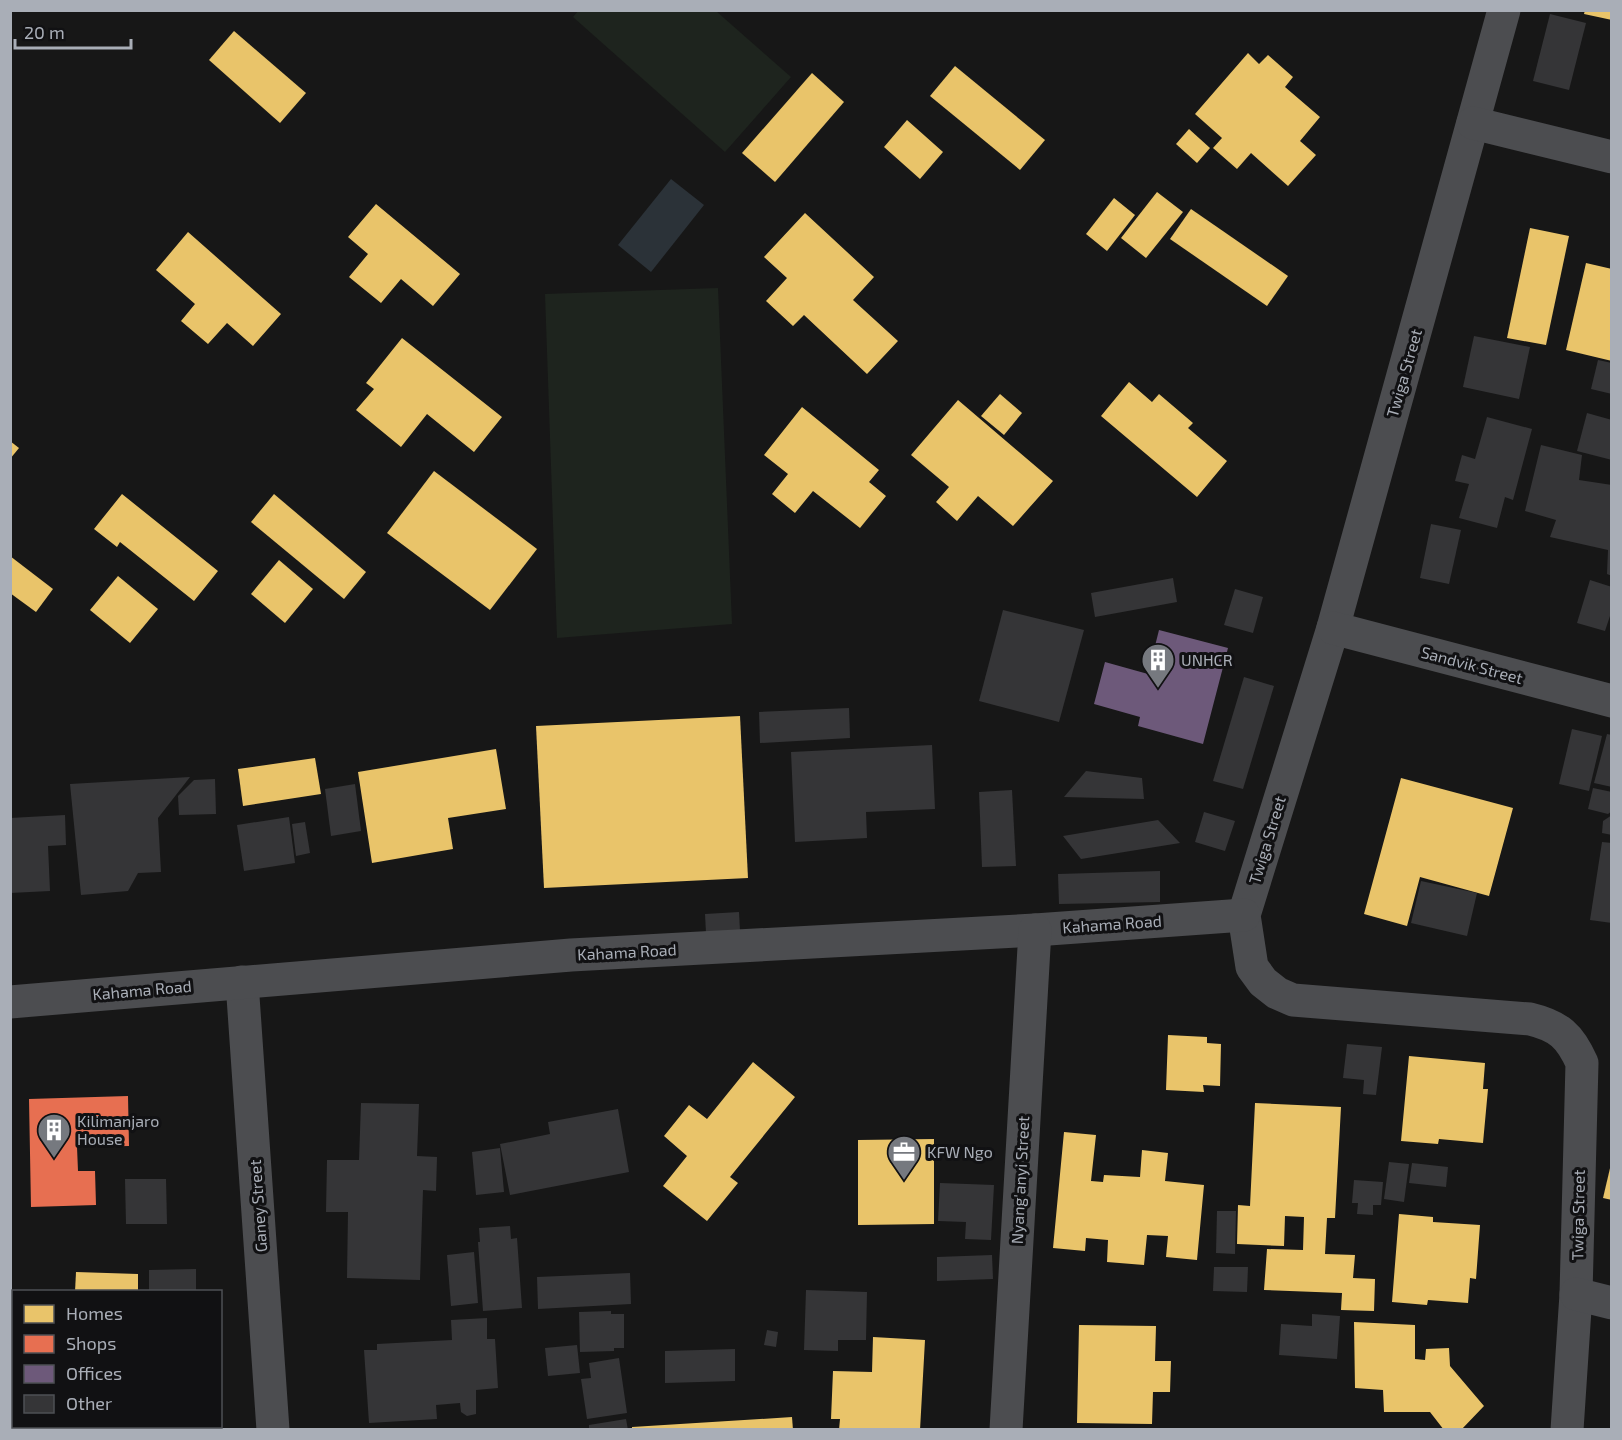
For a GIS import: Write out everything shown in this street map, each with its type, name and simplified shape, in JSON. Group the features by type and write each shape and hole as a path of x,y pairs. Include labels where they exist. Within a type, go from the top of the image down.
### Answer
{"street":[{"name":"Twiga Street","path":"1504,10 1333,628 1244,915 1252,967 1276,993 1293,1000 1530,1019 1547,1023 1563,1032 1575,1046 1582,1063 1576,1294 1567,1430"},
{"path":"1473,123 1611,157"},
{"name":"Sandvik Street","path":"1333,628 1611,701"},
{"name":"Kahama Road","path":"10,1002 571,955 1035,930 1244,915"},
{"name":"Nyang'anyi Street","path":"1006,1430 1035,930"},
{"name":"Ganey Street","path":"242,982 273,1430"},
{"path":"1576,1294 1611,1303"}],"shaded area":[{"path":"579,10 716,11 791,77 725,152 573,17"},
{"path":"671,179 704,205 651,272 618,245"},
{"path":"718,288 732,624 557,638 545,294"}],"building: Homes":[{"path":"1585,10 1612,10 1612,20 1584,14"},
{"path":"234,31 306,93 280,123 209,60"},
{"path":"1248,53 1259,64 1268,55 1293,77 1285,87 1320,117 1300,141 1316,155 1288,186 1251,153 1237,169 1213,148 1222,138 1195,114"},
{"path":"955,66 1045,140 1020,170 930,96"},
{"path":"812,73 844,102 775,182 742,153"},
{"path":"907,120 943,152 920,179 884,147"},
{"path":"1189,129 1210,148 1197,163 1176,144"},
{"path":"1157,192 1183,212 1146,258 1121,238"},
{"path":"1114,198 1135,215 1107,251 1086,234"},
{"path":"376,204 460,274 433,306 401,279 381,303 349,277 368,254 348,237"},
{"path":"1191,209 1288,276 1267,306 1170,239"},
{"path":"805,213 874,277 853,300 898,341 867,374 804,315 793,326 766,301 787,278 764,257"},
{"path":"1530,228 1569,236 1546,345 1507,338"},
{"path":"188,232 281,314 253,346 227,323 208,344 181,321 195,304 156,270"},
{"path":"1586,263 1612,269 1612,361 1566,350"},
{"path":"402,338 502,417 474,452 427,414 401,447 356,410 374,389 366,383"},
{"path":"1129,382 1152,402 1159,394 1193,423 1188,428 1227,461 1197,497 1101,416"},
{"path":"1000,394 1022,413 1004,435 981,416"},
{"path":"958,400 1053,481 1013,526 978,496 957,521 936,502 949,487 911,455"},
{"path":"802,407 879,470 869,482 886,496 860,528 813,491 795,513 772,494 788,474 764,455"},
{"path":"10,441 19,448 10,459"},
{"path":"434,471 537,549 490,610 387,533"},
{"path":"122,494 218,571 194,601 120,542 117,547 94,529"},
{"path":"274,494 366,572 344,599 251,522"},
{"path":"10,556 53,589 36,612 10,593"},
{"path":"279,560 313,589 285,623 251,594"},
{"path":"118,576 158,609 130,643 90,610"},
{"path":"740,716 748,878 544,888 536,726"},
{"path":"496,749 506,809 448,818 453,849 372,863 358,772"},
{"path":"315,758 321,794 243,806 238,769"},
{"path":"1401,778 1513,808 1489,896 1420,877 1407,926 1364,914"},
{"path":"1168,1035 1207,1037 1207,1043 1221,1044 1220,1086 1203,1085 1204,1092 1166,1090"},
{"path":"1409,1056 1485,1063 1483,1089 1488,1089 1483,1143 1439,1139 1438,1144 1401,1141"},
{"path":"753,1062 795,1097 730,1177 738,1183 707,1221 663,1186 687,1156 664,1136 689,1105 707,1119"},
{"path":"1255,1103 1341,1107 1335,1218 1327,1218 1325,1254 1355,1255 1353,1278 1375,1279 1374,1311 1341,1310 1342,1293 1264,1290 1267,1249 1303,1250 1304,1217 1285,1216 1284,1246 1237,1244 1238,1205 1250,1206"},
{"path":"1064,1132 1096,1135 1091,1181 1103,1182 1104,1175 1140,1177 1142,1150 1168,1153 1165,1181 1204,1185 1197,1260 1166,1257 1168,1236 1147,1235 1144,1265 1107,1262 1108,1240 1086,1238 1085,1251 1053,1248"},
{"path":"934,1139 934,1224 858,1225 858,1140"},
{"path":"1612,1164 1612,1200 1603,1198"},
{"path":"1399,1214 1433,1217 1433,1222 1480,1225 1476,1279 1470,1278 1468,1303 1428,1300 1427,1305 1392,1302"},
{"path":"76,1272 138,1274 138,1290 75,1290"},
{"path":"1354,1322 1415,1325 1415,1359 1425,1360 1426,1349 1449,1348 1450,1366 1484,1406 1461,1430 1444,1430 1430,1412 1384,1412 1383,1390 1355,1388"},
{"path":"1079,1325 1156,1326 1155,1361 1171,1361 1170,1392 1153,1392 1152,1424 1077,1423"},
{"path":"873,1337 925,1340 920,1430 839,1430 840,1419 831,1419 833,1371 872,1372"},
{"path":"792,1417 793,1430 632,1430 632,1427"},
{"path":"80,1428 106,1428 112,1430 79,1430"}],"building: Shops":[{"name":"Kilimanjaro House","path":"128,1096 129,1146 77,1147 78,1171 95,1171 96,1205 31,1207 29,1099"}],"building: Offices":[{"name":"UNHCR","path":"1159,630 1228,648 1203,744 1138,726 1140,717 1094,704 1105,662 1148,674"}],"building: Other":[{"path":"1550,14 1586,23 1569,90 1533,81"},
{"path":"1474,336 1530,347 1519,399 1463,387"},
{"path":"1598,360 1612,363 1612,394 1591,389"},
{"path":"1587,413 1612,420 1612,460 1577,451"},
{"path":"1487,417 1532,429 1513,500 1505,497 1497,528 1459,518 1469,484 1455,481 1462,455 1475,459"},
{"path":"1541,445 1582,455 1579,480 1612,485 1612,576 1607,574 1608,550 1550,537 1556,520 1525,511"},
{"path":"1431,524 1461,530 1449,584 1420,578"},
{"path":"1173,578 1177,602 1095,617 1091,593"},
{"path":"1590,580 1612,587 1612,610 1605,631 1577,623"},
{"path":"1235,589 1263,597 1253,633 1224,625"},
{"path":"1003,610 1084,630 1059,722 979,701"},
{"path":"1244,677 1274,686 1243,789 1213,781"},
{"path":"849,708 850,738 760,743 759,712"},
{"path":"1572,729 1602,736 1589,791 1559,784"},
{"path":"1607,734 1612,735 1612,787 1594,783"},
{"path":"932,745 935,809 866,812 867,838 795,842 791,752"},
{"path":"1086,771 1142,778 1144,799 1064,797"},
{"path":"190,777 158,818 161,872 138,873 128,891 81,895 70,784"},
{"path":"215,779 216,814 179,815 178,796 194,780"},
{"path":"355,784 361,831 331,836 325,789"},
{"path":"1593,788 1612,792 1612,811 1608,814 1588,809"},
{"path":"1012,790 1016,866 982,867 979,792"},
{"path":"1204,812 1235,821 1225,851 1195,842"},
{"path":"65,815 66,845 48,846 50,891 10,893 10,818"},
{"path":"1612,815 1612,835 1602,833 1603,821"},
{"path":"289,817 295,863 244,871 237,825"},
{"path":"1158,820 1180,843 1081,859 1063,836"},
{"path":"305,822 310,853 296,856 292,824"},
{"path":"1602,842 1612,843 1612,923 1590,920"},
{"path":"1160,871 1160,902 1059,904 1058,874"},
{"path":"1421,881 1477,893 1467,936 1411,923"},
{"path":"739,912 740,931 706,933 705,914"},
{"path":"1347,1044 1382,1047 1376,1095 1363,1094 1364,1080 1343,1078"},
{"path":"361,1103 419,1104 417,1156 437,1157 436,1191 423,1190 420,1280 347,1278 348,1212 326,1212 327,1160 359,1160"},
{"path":"618,1109 629,1172 510,1195 500,1144 550,1134 548,1122"},
{"path":"500,1148 504,1192 476,1195 472,1152"},
{"path":"1389,1162 1409,1164 1404,1202 1384,1199"},
{"path":"1412,1163 1448,1167 1446,1187 1409,1183"},
{"path":"125,1179 166,1179 167,1224 126,1224"},
{"path":"1354,1180 1383,1182 1381,1205 1373,1205 1373,1215 1357,1214 1358,1203 1352,1203"},
{"path":"940,1183 994,1185 991,1240 965,1239 966,1222 938,1221"},
{"path":"1217,1211 1236,1211 1235,1254 1216,1253"},
{"path":"510,1226 511,1239 517,1238 522,1308 483,1311 479,1228"},
{"path":"474,1252 478,1303 451,1306 447,1255"},
{"path":"992,1255 993,1279 937,1281 937,1257"},
{"path":"1214,1267 1248,1267 1247,1292 1213,1291"},
{"path":"196,1269 196,1290 149,1290 149,1270"},
{"path":"630,1273 631,1304 538,1309 537,1277"},
{"path":"806,1290 867,1292 866,1340 838,1340 838,1351 804,1350"},
{"path":"611,1311 611,1314 624,1314 624,1348 614,1348 614,1351 580,1352 579,1312"},
{"path":"1312,1314 1340,1316 1337,1359 1279,1355 1281,1324 1312,1326"},
{"path":"487,1318 487,1339 495,1339 498,1388 476,1390 476,1414 467,1416 461,1412 460,1403 436,1405 437,1419 369,1423 364,1350 377,1350 377,1344 452,1340 451,1320"},
{"path":"767,1330 778,1332 776,1347 764,1345"},
{"path":"577,1345 580,1373 548,1376 545,1348"},
{"path":"735,1349 735,1381 665,1383 665,1351"},
{"path":"619,1358 627,1413 587,1419 581,1379 591,1378 589,1363"},
{"path":"626,1419 628,1430 589,1430 589,1425"},
{"path":"158,1428 198,1428 198,1430 159,1430"}],"place":[{"name":"UNHCR","path":"1158,689"},
{"name":"Kilimanjaro House","path":"54,1159"},
{"name":"KFW Ngo","path":"904,1181"}]}
